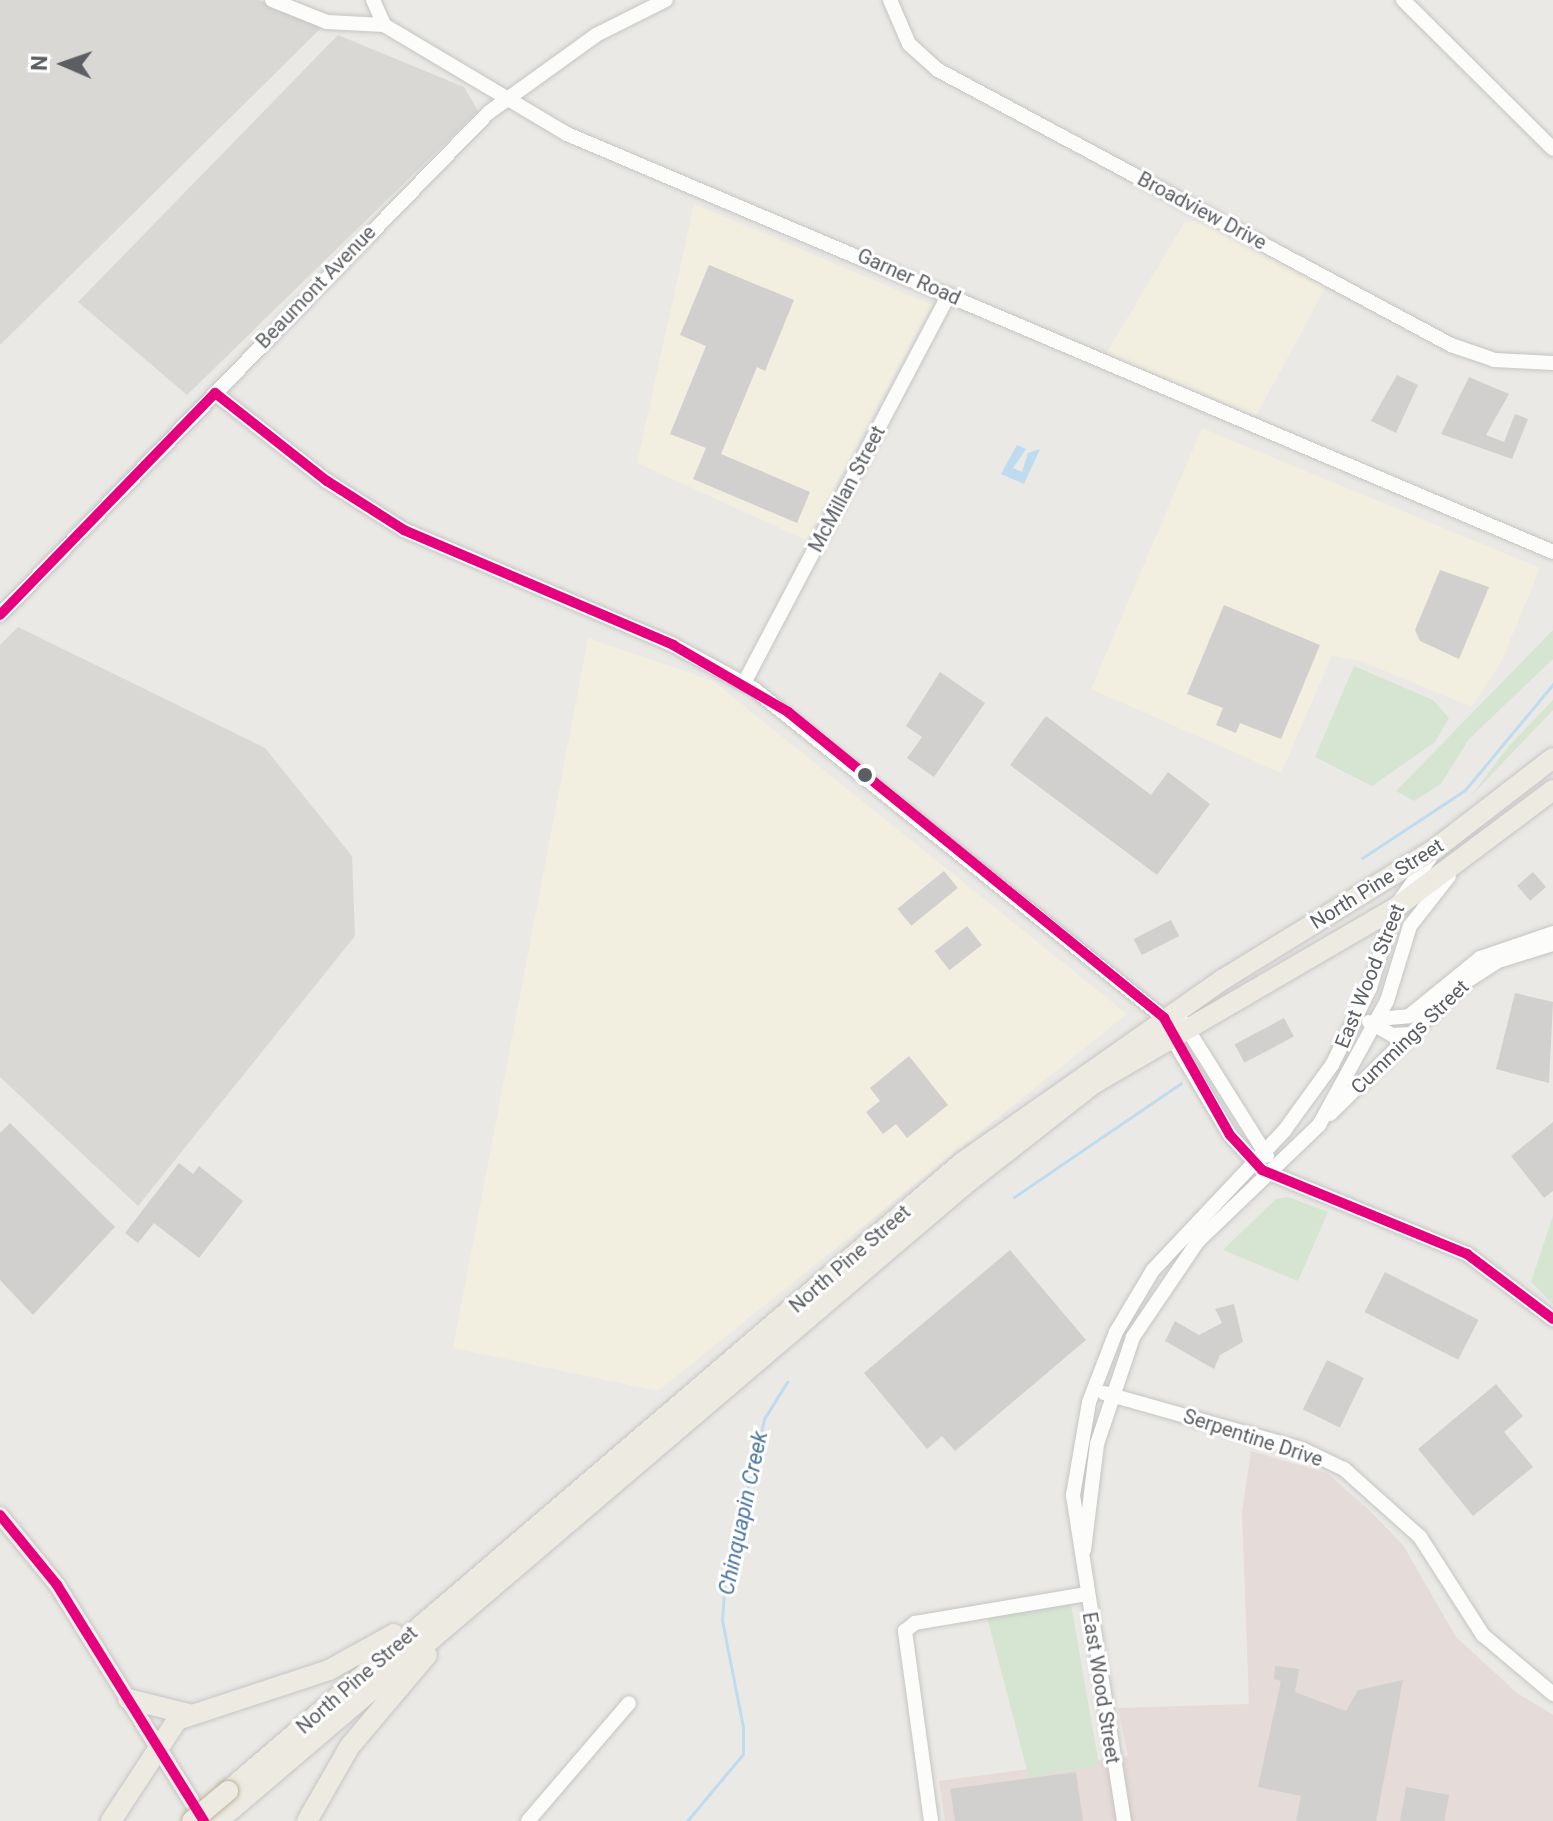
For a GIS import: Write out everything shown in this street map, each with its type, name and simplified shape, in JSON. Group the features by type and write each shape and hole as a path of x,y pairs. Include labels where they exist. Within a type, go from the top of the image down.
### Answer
{"highway":[{"name":"North Pine Street","path":"192,1821 232,1798 473,1592 963,1162 1173,1026 1435,849 1553,758"},
{"name":"North Pine Street","path":"1173,1026 1394,909 1466,859 1553,790"},
{"path":"111,1821 169,1726 188,1714 329,1670 473,1592"},
{"path":"307,1821 372,1716 473,1592"},
{"path":"128,1699 188,1714"},
{"name":"North Pine Street","path":"218,1821 232,1798"}],"main road":[{"path":"0,1515 57,1585 204,1821"}],"street":[{"name":"Garner Road","path":"272,0 327,22 384,25 502,101 1553,552"},
{"path":"373,0 384,25"},
{"name":"Beaumont Avenue","path":"0,615 502,101 596,35 666,0"},
{"name":"Broadview Drive","path":"890,0 909,44 952,78 1451,345 1495,360 1553,363"},
{"path":"1403,0 1553,149"},
{"name":"McMillan Street","path":"744,683 949,295"},
{"path":"215,393 327,481 404,530 673,645 744,683 945,837 1173,1026 1265,1150 1272,1172"},
{"name":"East Wood Street","path":"1124,1821 1086,1594 1084,1554 1073,1495 1093,1390 1116,1332 1153,1270 1254,1163 1318,1088 1358,1016 1394,909 1435,849"},
{"name":"East Wood Street","path":"1084,1554 1110,1394 1133,1337 1182,1260 1319,1125 1390,994 1418,912 1466,859"},
{"name":"Cummings Street","path":"1376,1022 1398,1020 1417,1009 1480,958 1553,933"},
{"name":"Cummings Street","path":"1319,1125 1479,972 1553,944"},
{"path":"1390,994 1417,1009"},
{"path":"1358,1016 1376,1022 1392,1035 1412,1034"},
{"path":"1173,1026 1254,1163 1467,1254 1553,1319"},
{"path":"1355,1062 1361,1085"},
{"name":"Serpentine Drive","path":"1093,1390 1302,1449 1344,1469 1420,1537 1479,1631 1553,1694"},
{"path":"931,1821 905,1631 915,1623 1086,1594"},
{"path":"528,1821 629,1703"}],"shaded area":[{"path":"0,0 259,0 323,26 0,345"},
{"path":"338,35 464,87 478,111 187,395 78,302"},
{"path":"694,204 932,305 806,540 637,463"},
{"path":"1202,220 1326,287 1256,416 1106,354 1184,223"},
{"path":"1202,428 1540,568 1502,660 1472,707 1361,661 1332,656 1281,773 1091,689"},
{"path":"18,627 265,748 352,856 355,936 138,1206 0,1077 0,645"},
{"path":"588,638 713,681 1127,1014 658,1391 453,1348"},
{"path":"1251,1451 1327,1473 1403,1545 1456,1637 1517,1693 1553,1715 1553,1821 945,1821 939,1781 1128,1756 1118,1708 1249,1704 1242,1512"}],"green space":[{"path":"1553,630 1553,659 1469,739 1441,784 1414,801 1396,791"},
{"path":"1354,666 1433,700 1449,718 1435,742 1372,786 1315,757"},
{"path":"1553,700 1553,710 1471,796 1508,747"},
{"path":"1288,1197 1328,1212 1298,1281 1223,1250 1276,1199"},
{"path":"1553,1216 1553,1304 1531,1282"},
{"path":"1071,1604 1099,1765 1029,1778 987,1617"}],"water":[{"path":"1017,445 1026,449 1013,468 1022,472 1028,453 1040,449 1024,484 1001,474"}],"building":[{"path":"709,265 794,300 765,371 757,367 721,454 810,492 797,523 693,479 706,448 670,434 706,346 680,335"},
{"path":"1397,375 1418,385 1396,433 1371,421"},
{"path":"1469,377 1509,394 1486,435 1504,442 1515,414 1528,419 1512,459 1441,434"},
{"path":"1440,570 1489,587 1459,659 1420,641 1415,630"},
{"path":"1224,605 1320,645 1281,739 1240,723 1236,733 1216,725 1223,708 1187,694"},
{"path":"940,672 985,703 934,777 907,758 922,737 906,726"},
{"path":"1046,716 1151,795 1168,772 1210,804 1157,875 1010,765"},
{"path":"944,871 958,888 911,926 897,909"},
{"path":"1533,872 1546,887 1530,901 1517,886"},
{"path":"1171,920 1179,936 1142,955 1134,939"},
{"path":"967,926 982,945 949,970 935,951"},
{"path":"1515,993 1553,1002 1549,1083 1496,1069"},
{"path":"1284,1018 1294,1037 1244,1063 1235,1044"},
{"path":"909,1056 948,1105 907,1138 896,1124 883,1134 866,1112 880,1101 870,1088"},
{"path":"1553,1122 1553,1191 1544,1198 1511,1156"},
{"path":"10,1123 115,1227 33,1315 0,1280 0,1133"},
{"path":"179,1163 193,1174 199,1166 243,1201 199,1258 154,1223 138,1243 125,1233"},
{"path":"1010,1250 1086,1340 955,1451 942,1436 927,1449 864,1373"},
{"path":"1385,1272 1479,1320 1458,1360 1365,1312"},
{"path":"1234,1304 1243,1342 1220,1355 1214,1369 1165,1341 1175,1321 1199,1335 1222,1323 1215,1309"},
{"path":"1327,1360 1364,1378 1340,1427 1303,1409"},
{"path":"1496,1384 1523,1416 1504,1432 1533,1467 1473,1516 1418,1449"},
{"path":"1275,1666 1299,1669 1295,1692 1346,1711 1358,1690 1403,1680 1376,1821 1296,1821 1301,1796 1258,1787 1281,1681 1274,1679"},
{"path":"1076,1772 1083,1821 955,1821 950,1789"},
{"path":"1406,1787 1449,1795 1444,1821 1400,1821"}],"waterway":[{"name":"Chinquapin Creek","path":"1362,858 1465,790 1553,684"},
{"name":"Chinquapin Creek","path":"1014,1197 1181,1083"},
{"name":"Chinquapin Creek","path":"687,1821 743,1754 743,1727 722,1620 724,1590 764,1419 787,1382"}],"transit line":[{"path":"0,615 215,393 327,481 404,530 673,645 788,712 1164,1018 1230,1135 1262,1170 1467,1254 1553,1319"},
{"path":"0,1515 57,1585 204,1821"}]}
